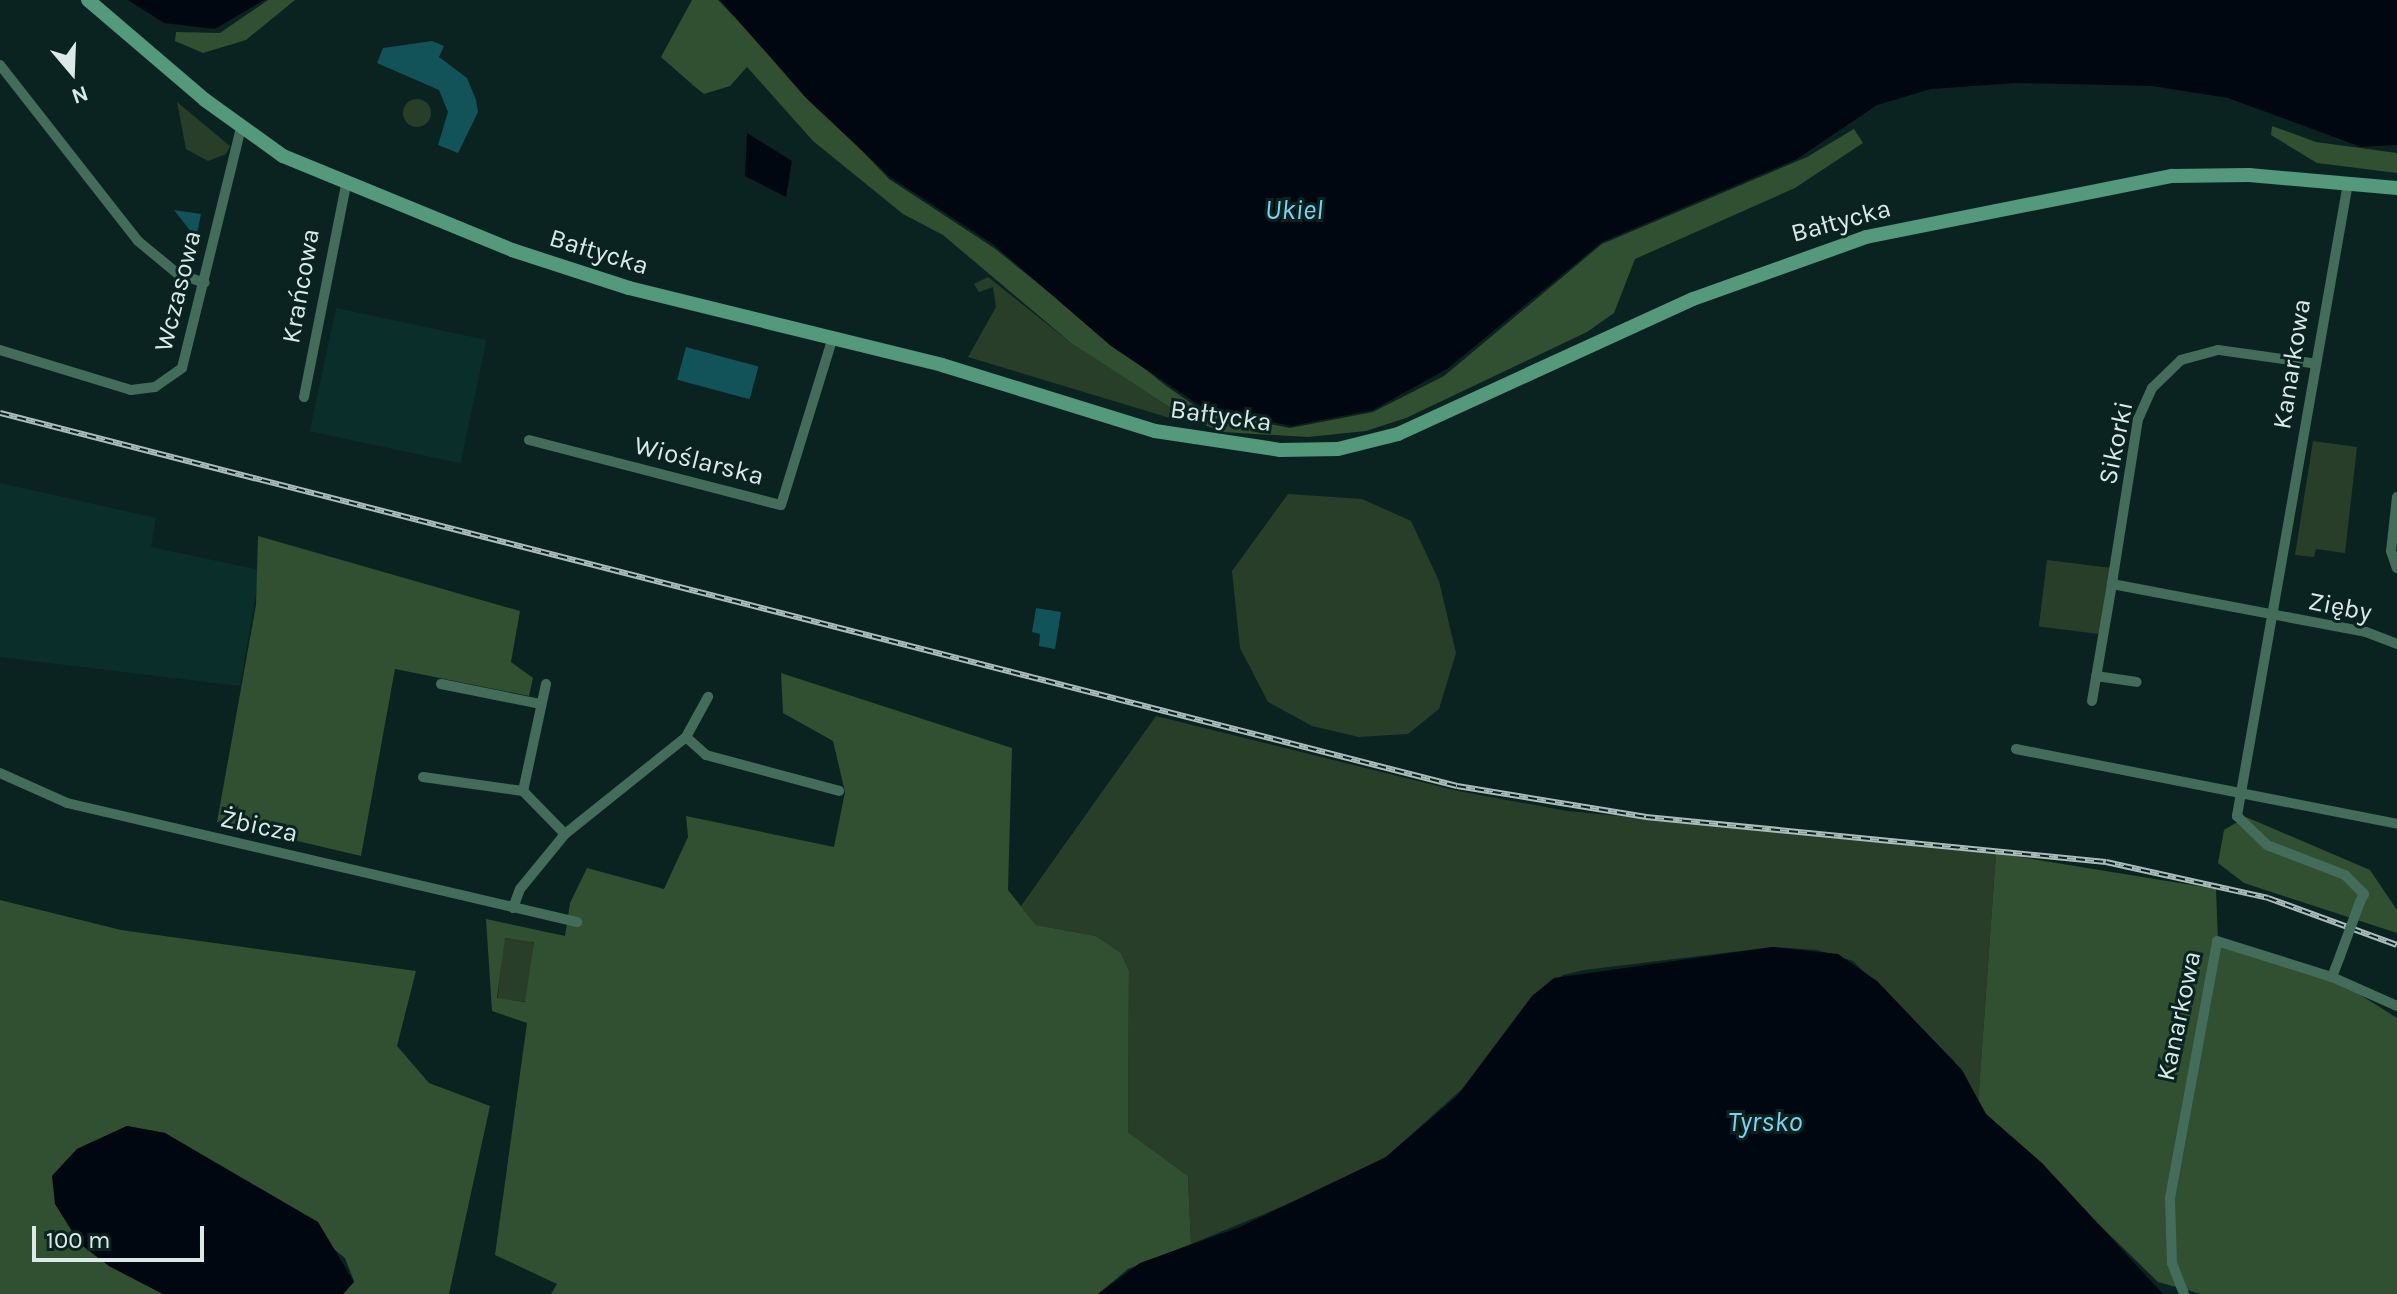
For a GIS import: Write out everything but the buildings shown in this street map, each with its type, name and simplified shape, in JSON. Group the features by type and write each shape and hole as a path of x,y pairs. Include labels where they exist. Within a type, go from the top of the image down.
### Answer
{"main road":[{"name":"Bałtycka","path":"88,0 241,128 346,184 575,272 833,337 1175,436 1280,450 1338,449 1398,434 1647,319 1836,244 2172,176 2397,188"}],"street":[{"path":"0,65 138,241 178,274 205,283"},
{"name":"Wczasowa","path":"0,350 131,390 155,387 182,368 241,128"},
{"name":"Kanarkowa","path":"2184,1294 2172,1263 2170,1198 2217,941 2332,977 2364,894 2345,875 2247,832 2237,816 2239,789 2273,616 2311,363 2348,183"},
{"name":"Krańcowa","path":"304,397 346,184"},
{"name":"Wioślarska","path":"529,440 781,505 833,337"},
{"name":"Sikorki","path":"2092,701 2138,419 2152,388 2181,360 2218,350 2311,363"},
{"path":"2397,497 2391,551 2397,568"},
{"path":"2112,584 2273,616"},
{"name":"Zięby","path":"2273,616 2397,644"},
{"path":"2096,676 2137,682"},
{"path":"441,684 540,704"},
{"path":"523,791 546,684"},
{"path":"513,908 520,889 565,834 686,737 708,697"},
{"path":"686,737 706,755 839,791"},
{"path":"2016,749 2239,789 2397,824"},
{"name":"Żbicza","path":"0,773 67,803 577,922"},
{"path":"423,777 523,791 565,834"},
{"path":"2332,977 2397,1006"}],"shaded area":[{"path":"336,308 487,340 460,463 310,431"},
{"path":"0,483 156,518 151,547 260,570 240,686 0,657"}],"green space":[{"path":"268,0 295,0 246,40 203,53 175,41 176,32 220,33"},
{"path":"692,0 718,0 889,179 994,248 1165,385 1201,410 1290,428 1373,412 1444,376 1602,244 1807,157 1854,129 1863,143 1795,188 1635,259 1614,313 1587,332 1406,418 1366,431 1308,437 1222,432 1183,416 1071,343 943,235 903,214 813,141 747,67 730,86 704,94 694,86 661,57"},
{"path":"417,99 427,103 431,113 427,123 417,127 407,123 403,113 407,103"},
{"path":"177,102 230,146 226,154 208,161 186,149"},
{"path":"2272,126 2316,142 2397,153 2397,173 2317,163 2271,135"},
{"path":"988,277 1071,343 1172,409 1170,418 968,357 996,307 993,287 979,292 974,284"},
{"path":"2313,441 2357,447 2345,553 2316,549 2314,557 2295,555"},
{"path":"1288,494 1362,499 1411,521 1439,581 1456,653 1439,709 1408,734 1359,737 1312,726 1268,702 1240,648 1232,571"},
{"path":"258,536 520,611 511,662 533,678 529,696 395,669 361,856 217,822 256,605"},
{"path":"2047,560 2110,568 2101,634 2039,627"},
{"path":"781,673 1012,748 1008,890 1036,925 1096,936 1121,953 1129,971 1128,1132 1188,1176 1191,1244 1128,1269 1098,1294 551,1294 557,1284 495,1255 527,1023 492,1011 486,919 565,936 570,903 587,868 664,889 688,837 686,816 834,847 845,792 833,741 783,713","holes":["505,938 534,942 525,1002 497,998"]},
{"path":"1156,716 1458,791 1567,811 1996,853 1978,1104 1954,1061 1853,961 1817,950 1773,947 1584,970 1563,975 1532,996 1471,1081 1386,1157 1342,1182 1191,1244 1188,1176 1128,1132 1129,971 1121,953 1096,936 1036,925 1021,906"},
{"path":"2246,817 2370,870 2397,910 2397,933 2244,883 2218,863 2224,830"},
{"path":"1996,853 2216,889 2218,941 2332,977 2397,1018 2397,1294 2201,1294 2158,1282 1986,1114 1978,1104"},
{"path":"0,900 121,930 416,971 397,1046 429,1083 490,1106 449,1294 343,1294 354,1281 345,1258 258,1189 165,1133 127,1126 77,1149 52,1176 109,1266 163,1294 0,1294"},
{"path":"504,938 534,941 527,1002 498,999"}],"water":[{"path":"128,0 264,0 215,29 164,23"},
{"name":"Ukiel","path":"720,0 2397,0 2397,145 2361,147 2228,98 2152,86 2017,83 1931,89 1877,105 1797,159 1602,242 1447,369 1373,410 1291,426 1202,407 1111,346 994,245 890,177 806,98"},
{"path":"747,133 792,161 786,197 745,176"},
{"name":"Tyrsko","path":"1773,947 1838,954 1877,981 1962,1070 1986,1114 2042,1163 2163,1294 1098,1294 1140,1263 1240,1227 1386,1157 1457,1096 1532,996 1554,978"},
{"path":"127,1126 165,1133 318,1222 354,1282 343,1294 163,1294 109,1266 80,1244 55,1204 52,1176 77,1149"}],"railway":[{"path":"0,413 1457,786 1646,817 2106,862 2268,898 2397,945"}]}
